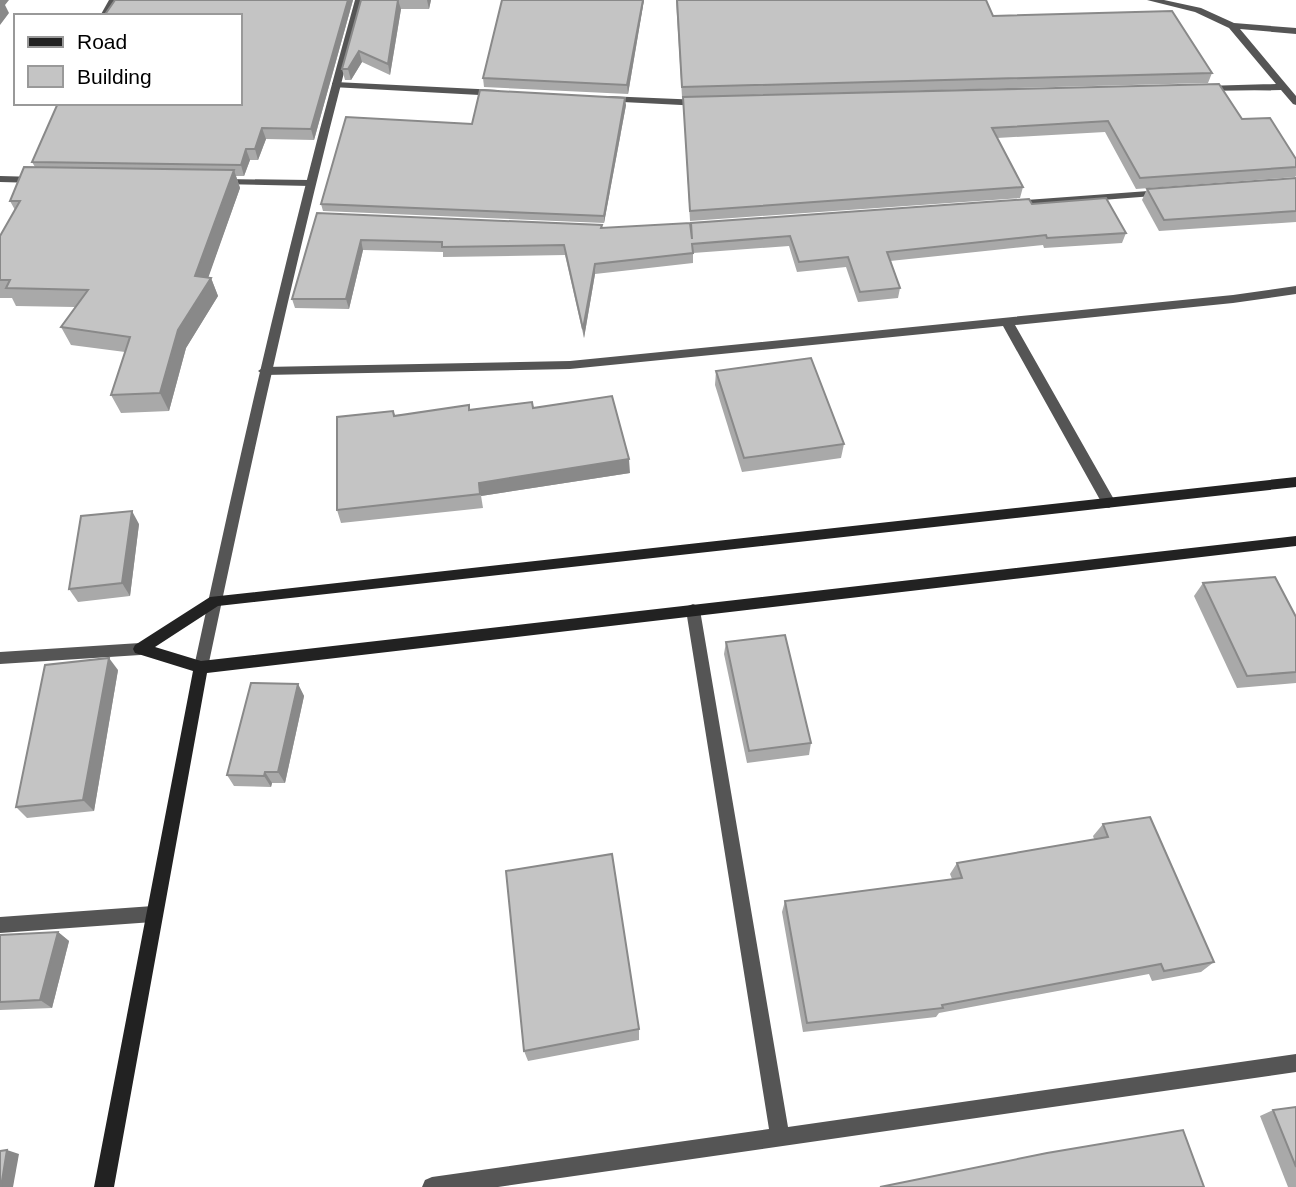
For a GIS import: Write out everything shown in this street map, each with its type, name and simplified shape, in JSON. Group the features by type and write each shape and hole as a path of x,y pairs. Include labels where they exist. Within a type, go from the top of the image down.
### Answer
{"main road":[{"path":"140,649 215,601 1296,482"},
{"path":"140,649 201,667 1296,541"},
{"path":"104,1187 201,667"}],"street":[{"path":"201,667 264,370 301,216 359,0"},
{"path":"1151,0 1198,10 1232,26 1296,31"},
{"path":"1232,26 1296,102"},
{"path":"335,85 515,94"},
{"path":"1188,90 1283,87"},
{"path":"598,98 709,103"},
{"path":"26,185 34,167"},
{"path":"0,179 26,185 55,180"},
{"path":"216,182 310,183"},
{"path":"995,205 1173,192"},
{"path":"301,216 314,217"},
{"path":"264,370 570,365 1233,299 1296,290"},
{"path":"1006,320 1109,503"},
{"path":"693,610 780,1137"},
{"path":"0,658 140,649"},
{"path":"0,925 153,914"},
{"path":"432,1187 1296,1063"}],"building":[{"path":"115,0 348,0 311,129 262,128 255,149 246,149 241,165 32,162 57,105 242,105 242,14 105,14"},
{"path":"361,0 398,0 388,64 359,51 348,69 342,69"},
{"path":"502,0 643,0 627,85 483,78"},
{"path":"677,0 986,0 993,16 1172,11 1212,73 682,87"},
{"path":"1219,84 1242,119 1270,118 1296,159 1296,167 1140,178 1108,121 992,128 1023,187 690,211 683,97"},
{"path":"480,90 625,98 604,216 321,204 346,117 472,124"},
{"path":"24,167 234,170 195,276 211,278 178,330 160,393 111,395 130,337 61,327 88,290 6,288 10,280 0,280 0,236 20,201 10,201"},
{"path":"1296,178 1296,211 1164,220 1147,189"},
{"path":"1106,198 1126,233 1047,238 1046,235 887,252 900,288 860,292 848,257 799,262 790,236 692,244 693,253 595,264 583,329 564,245 442,247 442,242 361,240 346,299 292,299 317,213 602,225 601,228 690,223 692,239 691,223 1029,199 1032,204"},
{"path":"811,358 844,444 744,458 716,371"},
{"path":"612,396 629,459 479,483 480,494 337,510 337,417 393,411 394,416 469,405 469,410 532,402 533,408"},
{"path":"132,511 122,583 69,589 81,516"},
{"path":"1275,577 1296,617 1296,672 1247,676 1203,583"},
{"path":"785,635 811,743 749,751 726,642"},
{"path":"109,658 83,800 16,807 45,665"},
{"path":"251,683 298,684 278,772 265,772 264,776 227,775"},
{"path":"1150,817 1214,962 1164,971 1161,964 942,1005 943,1008 807,1023 785,901 962,878 957,863 1108,837 1103,824"},
{"path":"612,854 639,1029 524,1051 506,871"},
{"path":"58,932 40,1000 0,1002 0,935"},
{"path":"1296,1107 1296,1167 1273,1110"},
{"path":"1183,1130 1204,1187 880,1187 1047,1153"},
{"path":"7,1150 1,1187 0,1187 0,1151"}]}
